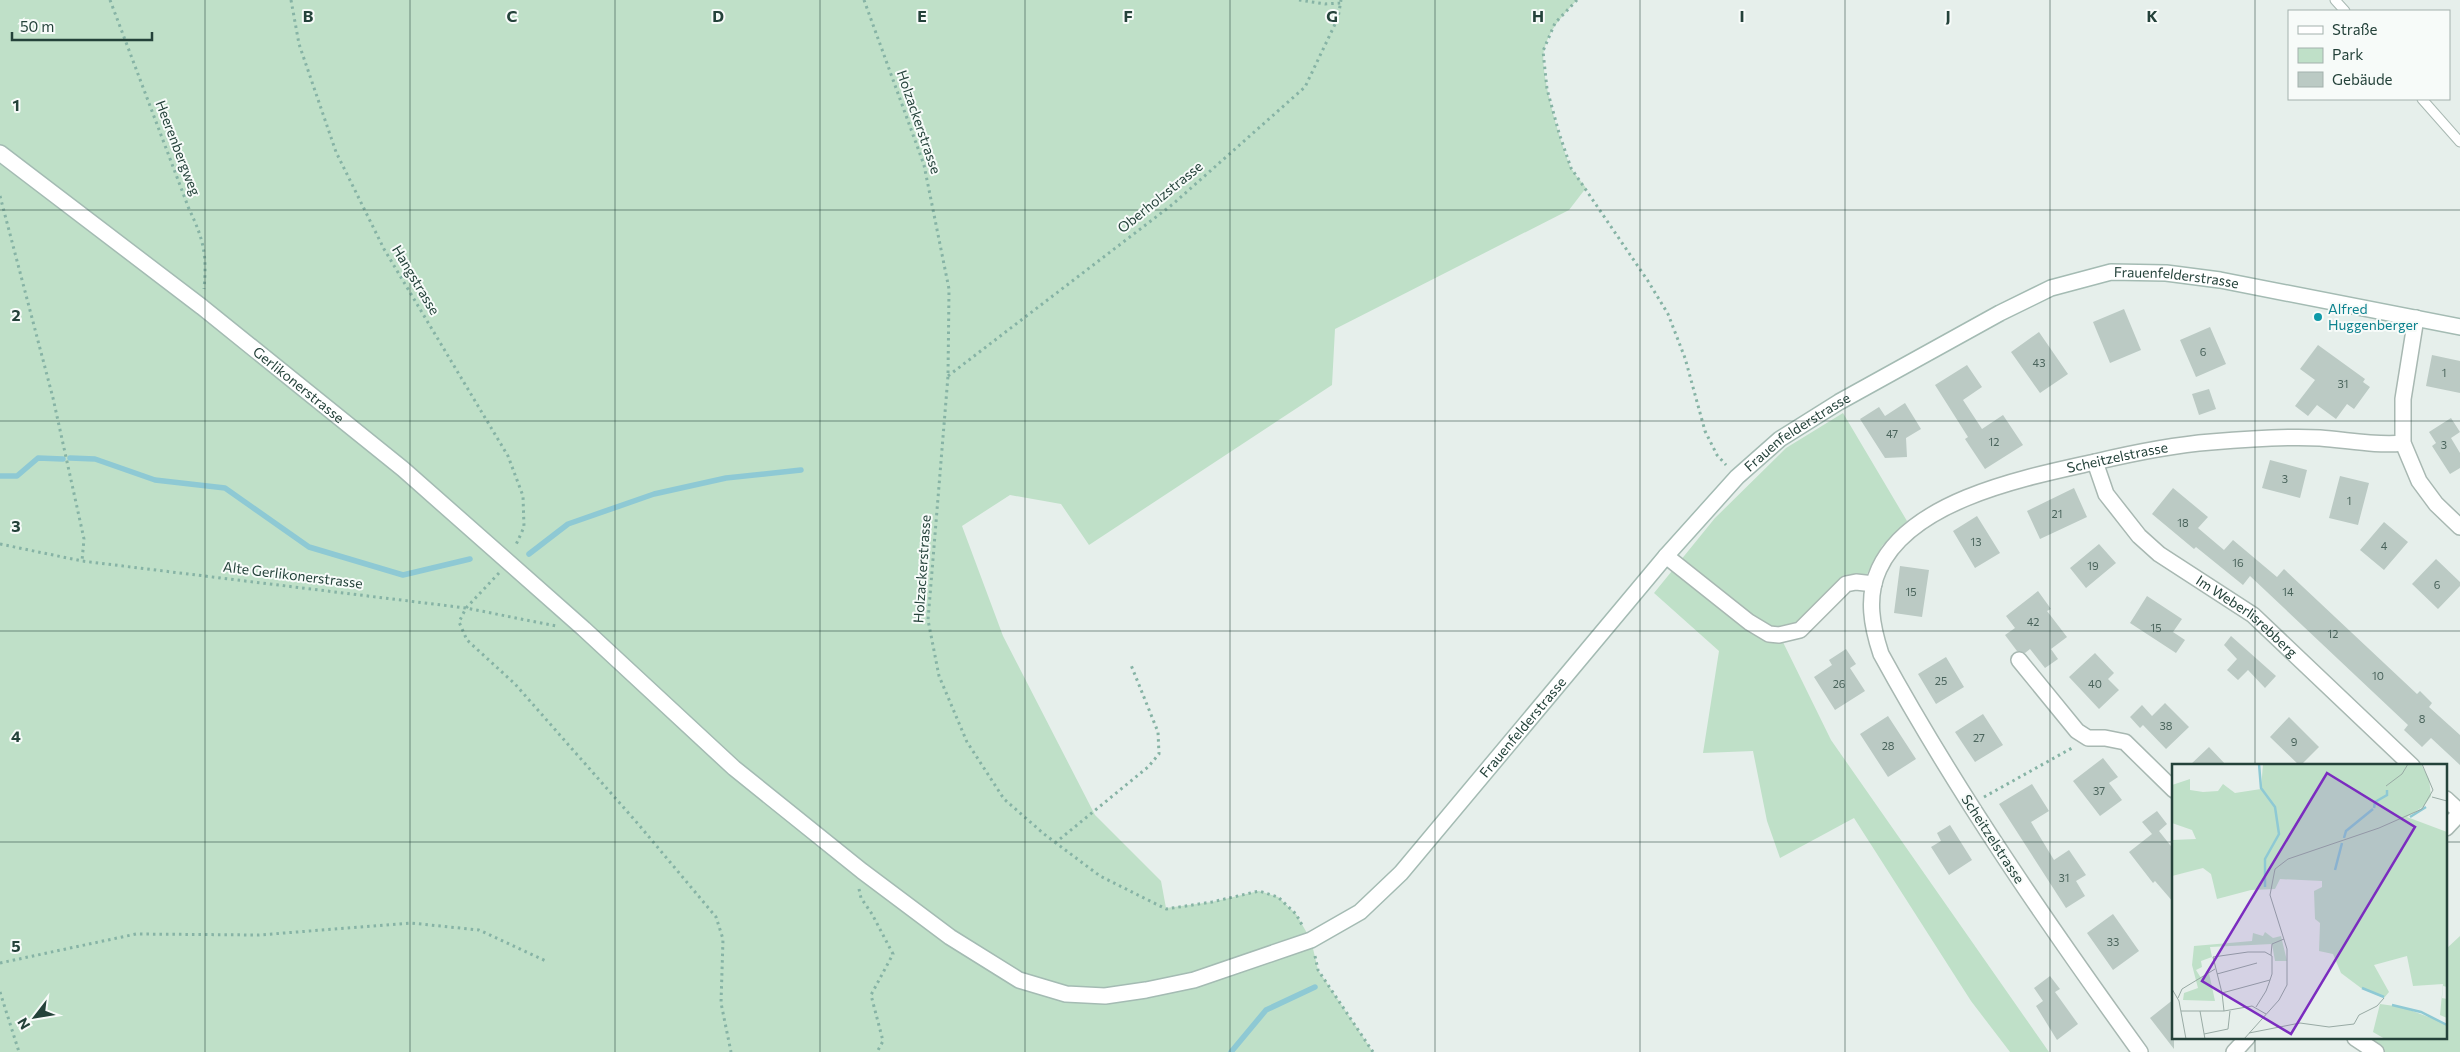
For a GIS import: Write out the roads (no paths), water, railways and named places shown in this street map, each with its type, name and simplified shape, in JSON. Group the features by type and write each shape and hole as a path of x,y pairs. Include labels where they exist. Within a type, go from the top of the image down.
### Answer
{"street":[{"name":"Gerlikonerstrasse","path":"0,153 202,307 403,469 584,629"},
{"name":"Frauenfelderstrasse","path":"584,629 734,768 809,829 950,938 1019,980 1066,994 1114,995 1194,980 1311,940 1360,912 1401,873 1666,556 1737,477 1780,439 1838,402 1992,317 2051,288 2112,272 2166,273 2220,280 2460,327"},
{"path":"2416,318 2403,399 2403,442 2419,481 2436,504 2460,527"},
{"name":"Scheitzelstrasse","path":"2140,1052 2053,932 1970,805 1881,654 1872,627 1874,584 1878,569 1888,554 1912,528 1972,494 2035,474 2210,442 2317,438 2378,444 2403,442"},
{"name":"Im Weberlisrebberg","path":"2095,462 2106,494 2139,536 2159,554 2253,615 2410,764"},
{"path":"1666,556 1748,622 1769,634 1779,635 1800,630 1846,584 1856,582 1874,584"},
{"path":"2019,660 2077,731 2088,738 2105,738 2125,742 2172,788"},
{"path":"2448,801 2460,813 2448,826"},
{"path":"2234,1052 2245,1040"},
{"path":"2358,1040 2376,1052"}],"lane":[{"path":"2335,0 2344,10"},
{"path":"2423,100 2460,142"}],"waterway":[{"path":"0,476 17,476 38,458 63,459"},
{"path":"70,458 95,459 155,480 225,488 309,547 403,575 470,559"},
{"path":"529,554 568,524 654,494 726,478 801,470"},
{"path":"1231,1052 1266,1010 1315,987"}],"place":[{"name":"Alfred Huggenberger","path":"2318,317"}]}
